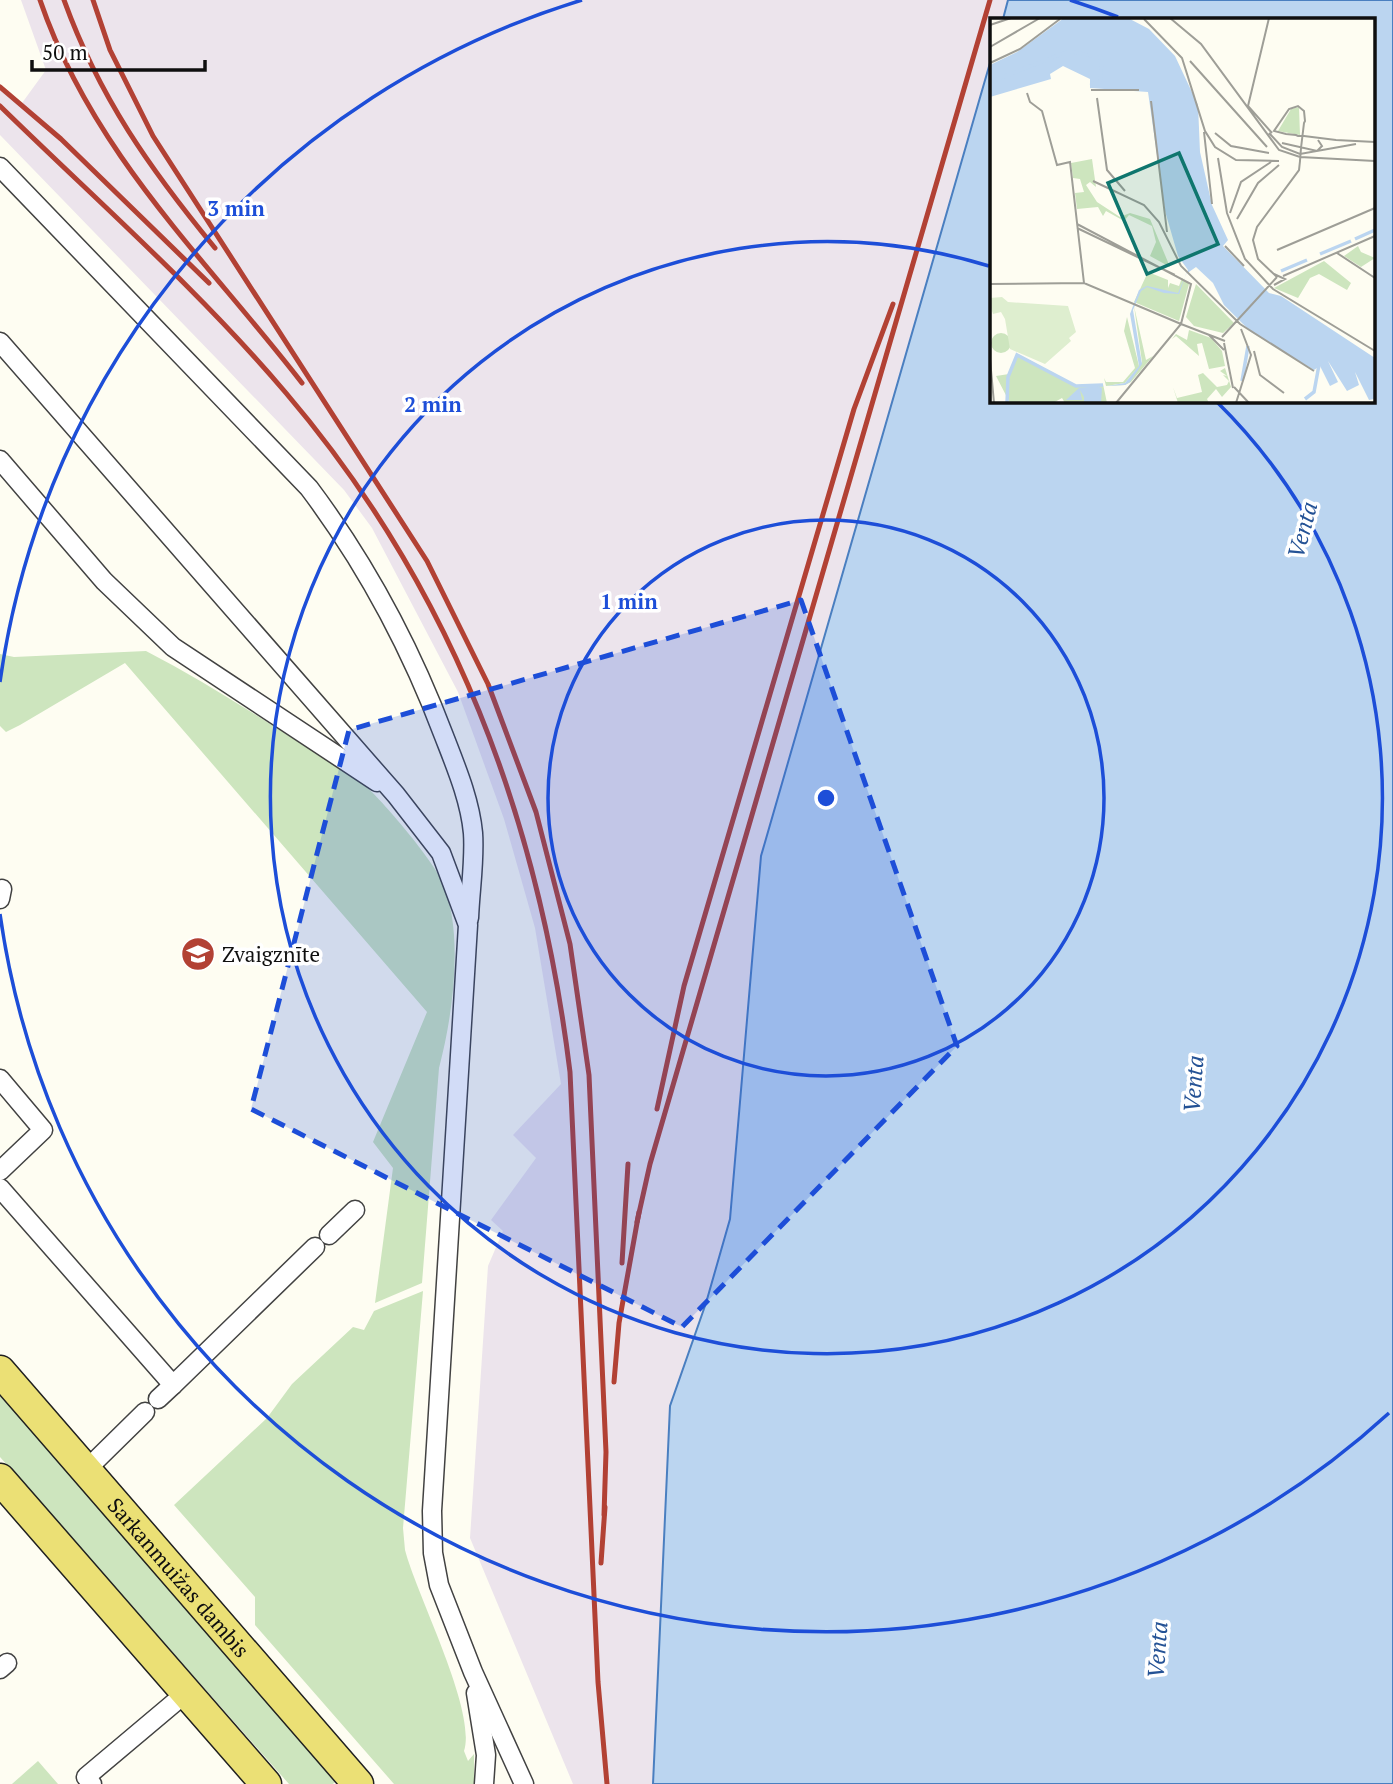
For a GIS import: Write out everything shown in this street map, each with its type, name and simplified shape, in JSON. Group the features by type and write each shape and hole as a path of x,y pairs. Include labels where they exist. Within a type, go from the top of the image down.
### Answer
{"main road":[{"name":"Sarkanmuižas dambis","path":"0,1371 358,1784"},
{"path":"0,1479 266,1784"}],"street":[{"path":"0,167 309,488 347,539 386,606 431,703 461,780 473,833 432,1511 433,1553 439,1585 473,1672 524,1784"},
{"path":"0,342 396,795 441,853 468,925"},
{"path":"0,460 104,581 173,647 396,795"},
{"path":"0,1079 43,1130 0,1171"},
{"path":"0,1188 173,1385"},
{"path":"158,1399 355,1210"},
{"path":"86,1470 145,1412"},
{"path":"473,1672 486,1755 484,1784"},
{"path":"92,1784 86,1777 187,1692"}],"highlighted area":[{"path":"801,600 957,1046 682,1327 251,1109 349,730"}],"shaded area":[{"path":"21,0 1008,0 1003,18 990,18 990,63 761,856 730,1219 706,1303 670,1406 653,1784 573,1784 470,1538 488,1266 503,1231 491,1220 536,1158 513,1135 561,1084 535,928 504,819 458,692 372,528 344,490 0,135 0,84 22,103 46,70"}],"green space":[{"path":"146,651 222,694 353,775 392,813 441,879 453,923 454,973 449,1023 439,1068 422,1283 375,1303 393,1168 373,1142 427,1012 125,663 20,725 6,732 0,726 0,654 14,657"},
{"path":"423,1291 403,1528 405,1550 462,1709 466,1733 464,1751 468,1761 474,1754 474,1784 394,1784 255,1625 255,1597 174,1505 267,1418 292,1384 353,1327 364,1330 374,1311"},
{"path":"0,1386 338,1779 333,1784 289,1784 0,1457"},
{"path":"38,1761 58,1784 12,1784"}],"water":[{"name":"Venta","path":"1008,0 1393,0 1393,1784 653,1784 670,1406 706,1303 730,1219 761,856 990,63 990,402 1376,402 1376,18 1003,18"}],"railway":[{"path":"40,0 62,55 89,107 120,156 154,202 302,383"},
{"path":"64,0 93,69 128,131 169,190 215,248"},
{"path":"93,0 110,50 153,136 427,561 488,684 536,812 570,944 589,1075 606,1452 604,1515"},
{"path":"637,1222 650,1164 990,0"},
{"path":"0,87 61,139 209,283"},
{"path":"0,106 218,318 286,393 345,468 396,546 441,627 479,711 511,798 536,887 556,978 570,1072 598,1682 607,1784"},
{"path":"657,1109 684,986 854,409 893,304"},
{"path":"622,1263 628,1164"},
{"path":"614,1382 619,1323 639,1212"},
{"path":"601,1563 605,1507"}],"place":[{"name":"Zvaigznīte","path":"198,954"}]}
